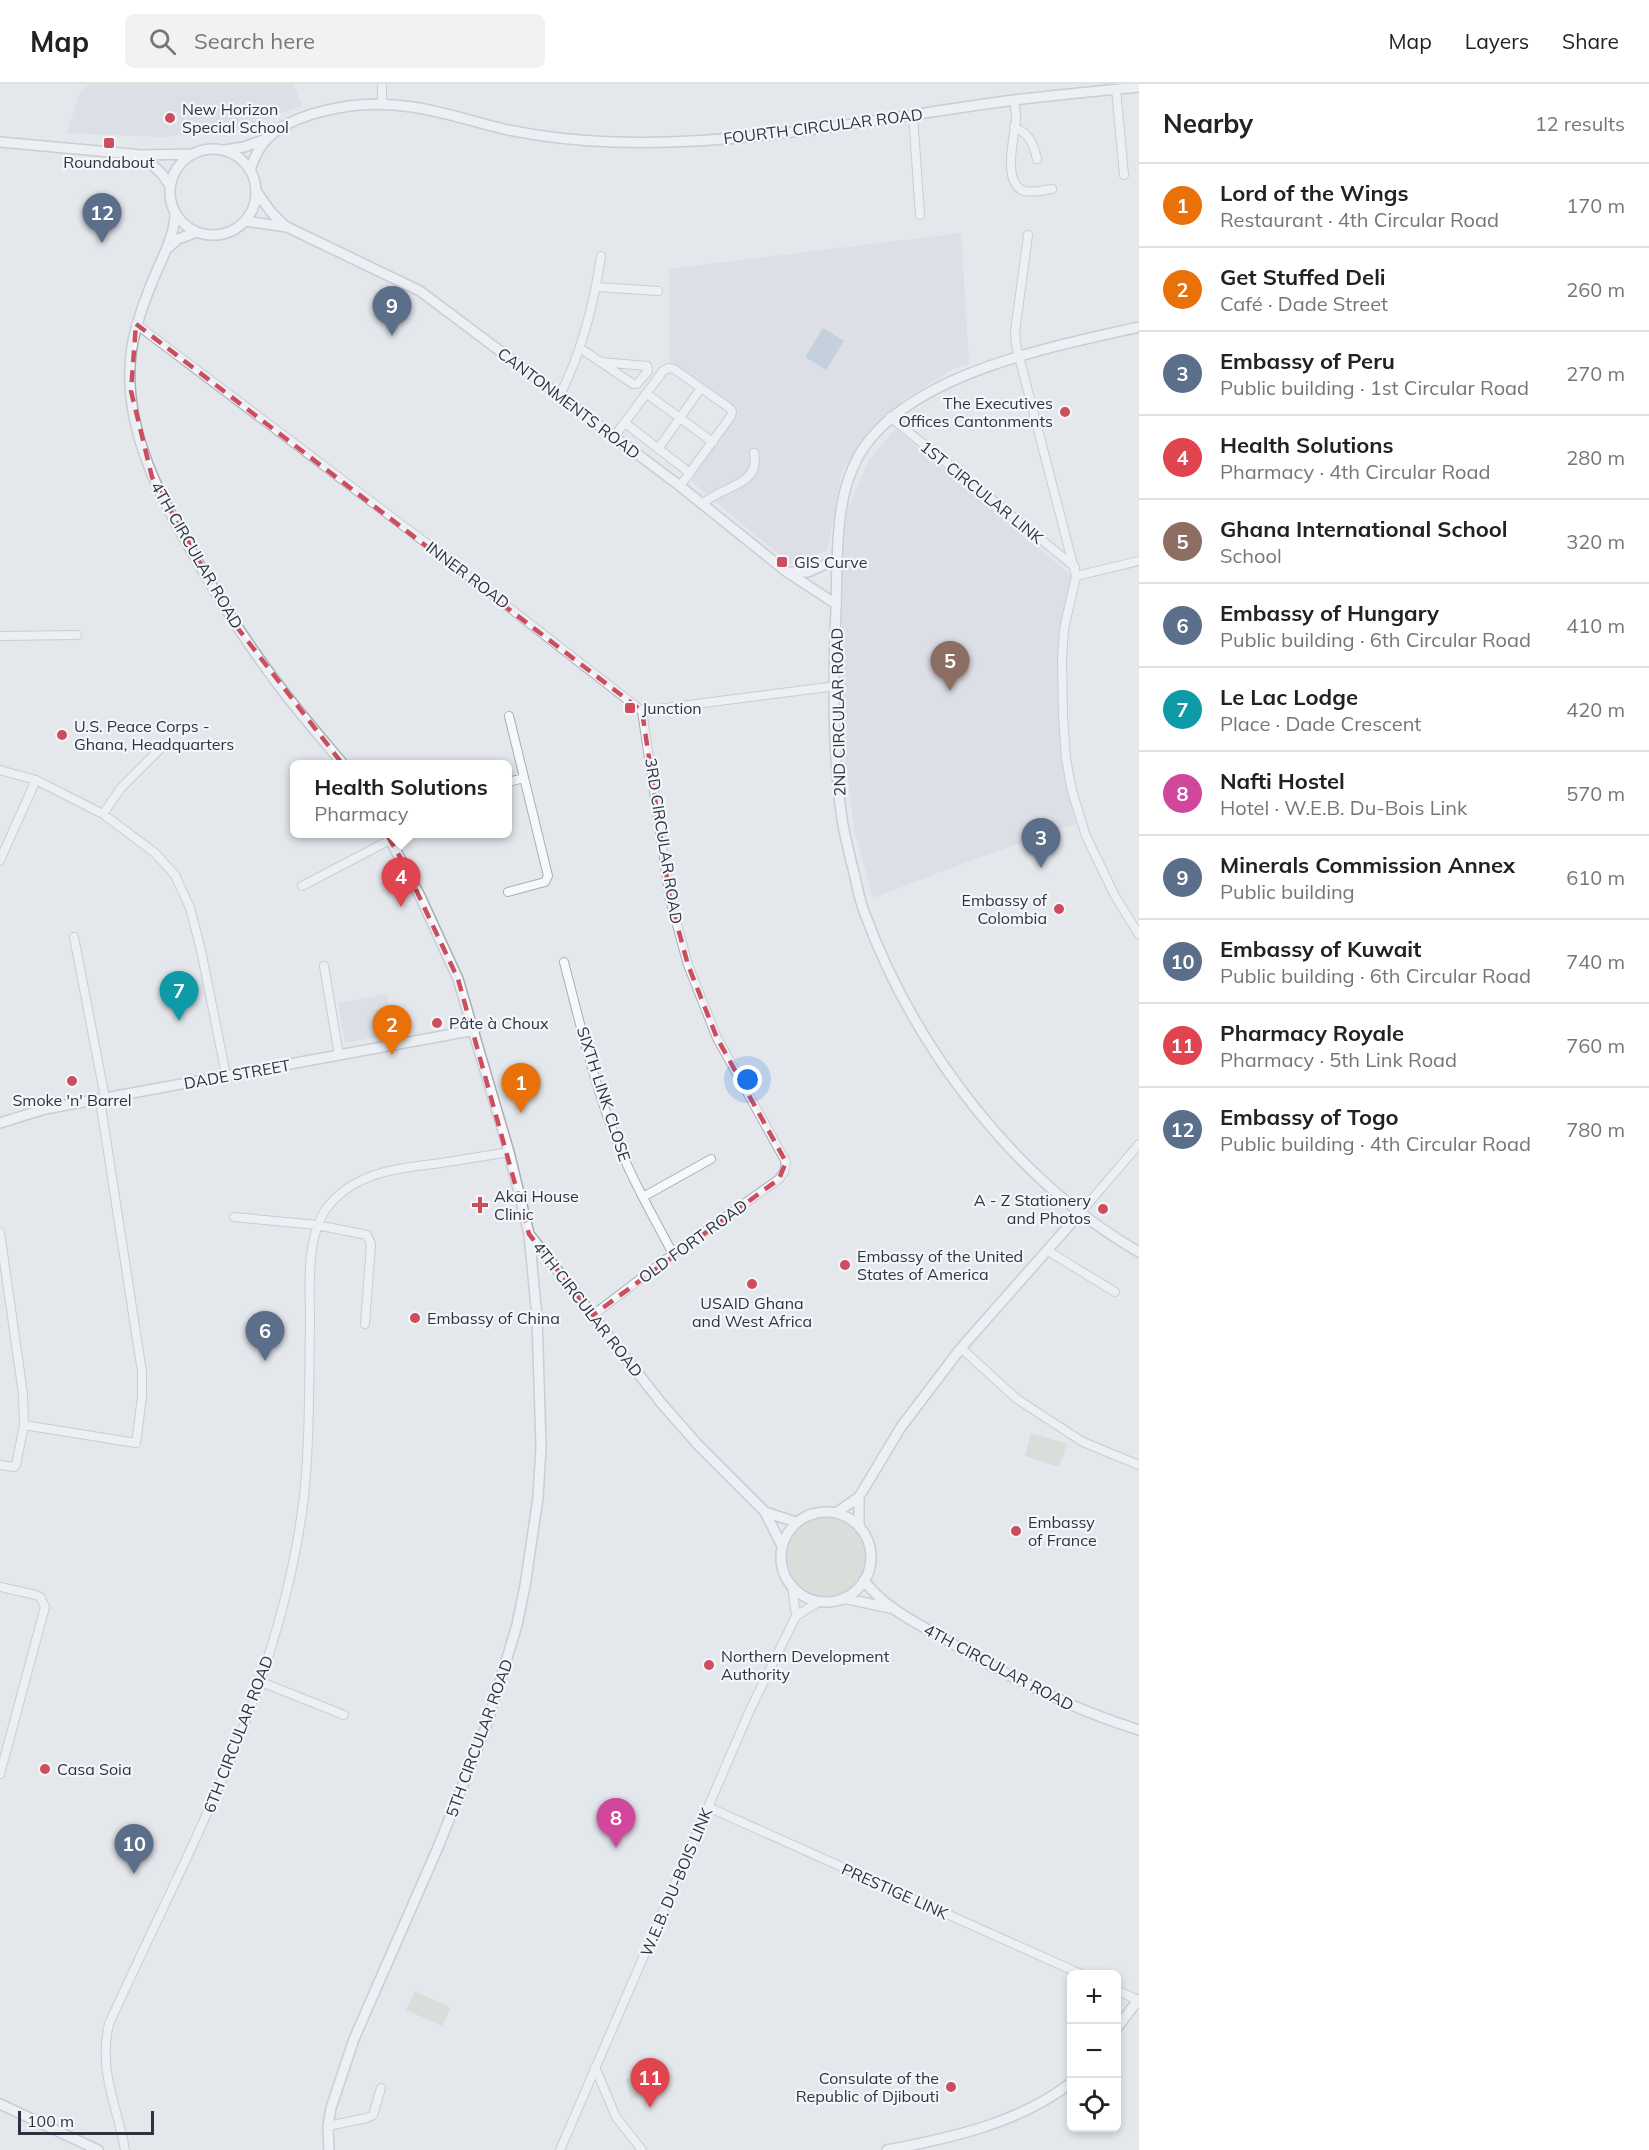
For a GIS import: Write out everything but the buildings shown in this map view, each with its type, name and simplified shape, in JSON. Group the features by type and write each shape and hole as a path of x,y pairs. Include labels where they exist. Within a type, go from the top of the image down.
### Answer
{"street":[{"path":"382,84 382,103"},
{"name":"FOURTH CIRCULAR ROAD","path":"250,170 266,140 281,128 325,111 382,103 421,107 510,130 553,137 614,142 772,135 1099,87 1116,89 1139,87"},
{"path":"1116,89 1124,175"},
{"path":"1014,100 1016,120 1011,157 1013,178 1017,186 1026,192 1052,189"},
{"path":"913,116 920,215"},
{"path":"1014,127 1026,132 1031,139 1037,159"},
{"name":"FOURTH CIRCULAR ROAD","path":"222,150 244,147 266,140"},
{"path":"0,142 142,155 193,154 204,150 222,150 238,157 250,170 256,191 271,212 287,227"},
{"path":"193,154 176,170 170,186 170,195 175,212 184,224 197,232 205,235 223,235 239,227 253,208 256,191"},
{"path":"142,155 162,174 170,186"},
{"name":"4TH CIRCULAR ROAD","path":"175,212 175,224 167,249 136,324 131,355 131,391 137,430 152,477 233,622 284,692 339,760"},
{"path":"245,221 287,227"},
{"name":"CANTONMENTS ROAD","path":"287,227 420,291 680,486 788,572 836,603"},
{"path":"167,249 178,238 197,232"},
{"path":"1028,235 1015,332 1018,358 1075,571 1064,629 1062,659 1062,715 1066,759 1072,791 1086,836 1115,896 1139,935"},
{"path":"560,395 580,348 597,287 601,256"},
{"path":"597,287 658,291"},
{"name":"INNER ROAD","path":"136,324 381,509 642,711"},
{"name":"2ND CIRCULAR ROAD","path":"1139,327 1018,358 964,375 917,398 890,417 862,450 844,491 837,559 836,603 836,764 842,821 864,912 894,982 939,1059 986,1121 1036,1174 1081,1212 1139,1252"},
{"path":"580,348 600,362 633,384 637,384 648,368 647,366 600,362"},
{"path":"614,437 663,371 668,368 674,369 732,411 713,442 680,486"},
{"path":"658,449 701,388"},
{"path":"647,394 713,442"},
{"name":"1ST CIRCULAR LINK","path":"890,417 1075,571"},
{"path":"625,423 690,473"},
{"path":"703,504 711,496 733,488 746,479 755,465 754,453"},
{"path":"788,572 808,572 837,559"},
{"path":"1075,571 1139,561"},
{"path":"0,636 77,635"},
{"path":"642,711 836,686"},
{"name":"3RD CIRCULAR ROAD","path":"642,711 670,899 688,965 717,1038 786,1162"},
{"path":"508,892 545,882 548,876 510,716"},
{"path":"103,814 121,788 163,746"},
{"path":"0,770 36,780 103,814 155,853 175,875 190,908 201,950 226,1075"},
{"path":"512,781 524,778"},
{"path":"0,860 36,780"},
{"path":"302,886 386,838"},
{"name":"4TH CIRCULAR ROAD","path":"389,838 420,896 458,979 475,1030 509,1152 529,1234 662,1404 699,1446 765,1512 782,1546"},
{"path":"24,1425 136,1443 142,1396 141,1372 103,1099 74,937"},
{"name":"SIXTH LINK CLOSE","path":"564,962 588,1053 614,1133 672,1254"},
{"path":"324,966 339,1055"},
{"name":"DADE STREET","path":"0,1123 45,1109 475,1030"},
{"path":"836,1513 859,1497 901,1427 961,1348 1139,1144"},
{"name":"6TH CIRCULAR ROAD","path":"126,2150 105,2064 105,2045 110,2024 211,1809 261,1682 294,1564 304,1492 309,1396 310,1263 317,1226 329,1205 345,1190 376,1174 394,1169 509,1152"},
{"path":"643,1197 711,1159"},
{"name":"OLD FORT ROAD","path":"593,1315 672,1254 779,1179 784,1172 786,1162"},
{"path":"234,1217 367,1234 371,1244 364,1324"},
{"path":"0,1232 21,1377 24,1425 16,1465 14,1467 0,1465"},
{"name":"5TH CIRCULAR ROAD","path":"329,2150 328,2126 331,2108 354,2039 439,1845 488,1724 517,1625 538,1498 541,1447 537,1326 529,1234"},
{"path":"1048,1251 1115,1292"},
{"path":"961,1348 1017,1399 1083,1442 1139,1465"},
{"path":"859,1497 860,1527"},
{"name":"4TH CIRCULAR ROAD","path":"765,1512 796,1522"},
{"path":"815,1513 836,1513 849,1518 860,1527 867,1539 870,1553 869,1567 864,1580 855,1591 843,1598 820,1601 804,1596 792,1586 784,1574 781,1560 782,1546 787,1533 796,1522 815,1513"},
{"name":"4TH CIRCULAR ROAD","path":"864,1580 875,1594 895,1610 997,1669 1074,1707 1139,1730"},
{"path":"792,1586 796,1616 820,1601"},
{"path":"0,1587 36,1595 43,1602 44,1615 0,1774"},
{"name":"4TH CIRCULAR ROAD","path":"843,1598 895,1610"},
{"name":"W.E.B. DU-BOIS LINK","path":"560,2150 750,1710 796,1616"},
{"path":"261,1682 344,1715"},
{"name":"PRESTIGE LINK","path":"708,1807 1072,1970"},
{"path":"1120,2024 1139,2000 1121,1992"},
{"path":"595,2067 616,2117 642,2150"},
{"path":"887,2150 941,2139 990,2125 1053,2095 1067,2085"},
{"path":"328,2126 373,2115 381,2088"},
{"path":"0,2104 98,2150"}],"highlighted area":[{"path":"136,324 642,711 670,899 688,965 717,1038 786,1162 779,1179 593,1315 529,1234 458,979 402,860 351,775 233,622 152,477 131,391"}],"shaded area":[{"name":"New Horizon Special School","path":"90,84 293,84 302,105 234,132 160,137 67,133 80,92"},
{"path":"961,233 969,364 953,369 906,398 866,434 842,471 827,551 804,559 795,568 691,481 739,409 669,361 669,269"},
{"path":"895,429 1071,575 1057,654 1065,782 1076,824 969,861 873,898 855,833 841,727 843,565 846,513 869,460"},
{"path":"387,994 392,1034 345,1043 338,1003"}],"green space":[{"path":"1031,1433 1067,1444 1059,1467 1025,1456"},
{"path":"826,1516 842,1519 855,1528 864,1541 867,1557 864,1573 855,1586 842,1595 826,1598 810,1595 797,1586 788,1573 785,1557 788,1541 797,1528 810,1519"},
{"path":"415,1991 451,2008 442,2026 406,2010"},
{"path":"659,2071 664,2092 631,2099 626,2079"}],"water":[{"path":"823,328 844,341 826,370 805,357"}],"place":[{"name":"New Horizon Special School","path":"170,118"},
{"name":"Roundabout","path":"109,143"},
{"name":"Embassy of Togo","path":"102,243"},
{"name":"Minerals Commission Annex","path":"392,336"},
{"name":"The Executives Offices Cantonments","path":"1065,412"},
{"name":"GIS Curve","path":"782,562"},
{"name":"Ghana International School","path":"950,691"},
{"name":"Junction","path":"630,708"},
{"name":"U.S. Peace Corps - Ghana, Headquarters","path":"62,735"},
{"name":"Embassy of Peru","path":"1041,868"},
{"name":"Health Solutions","path":"401,907"},
{"name":"Embassy of Colombia","path":"1059,909"},
{"name":"Le Lac Lodge","path":"179,1021"},
{"name":"Pâte à Choux","path":"437,1023"},
{"name":"Get Stuffed Deli","path":"392,1055"},
{"name":"Smoke 'n' Barrel","path":"72,1081"},
{"name":"Lord of the Wings","path":"521,1113"},
{"name":"Akai House Clinic","path":"480,1205"},
{"name":"A - Z Stationery and Photos","path":"1103,1209"},
{"name":"Embassy of the United States of America","path":"845,1265"},
{"name":"USAID Ghana and West Africa","path":"752,1284"},
{"name":"Embassy of China","path":"415,1318"},
{"name":"Embassy of Hungary","path":"265,1361"},
{"name":"Embassy of France","path":"1016,1531"},
{"name":"Northern Development Authority","path":"709,1665"},
{"name":"Casa Soia","path":"45,1769"},
{"name":"Nafti Hostel","path":"616,1848"},
{"name":"Embassy of Kuwait","path":"134,1874"},
{"name":"Consulate of the Republic of Djibouti","path":"951,2087"},
{"name":"Pharmacy Royale","path":"650,2108"}]}
